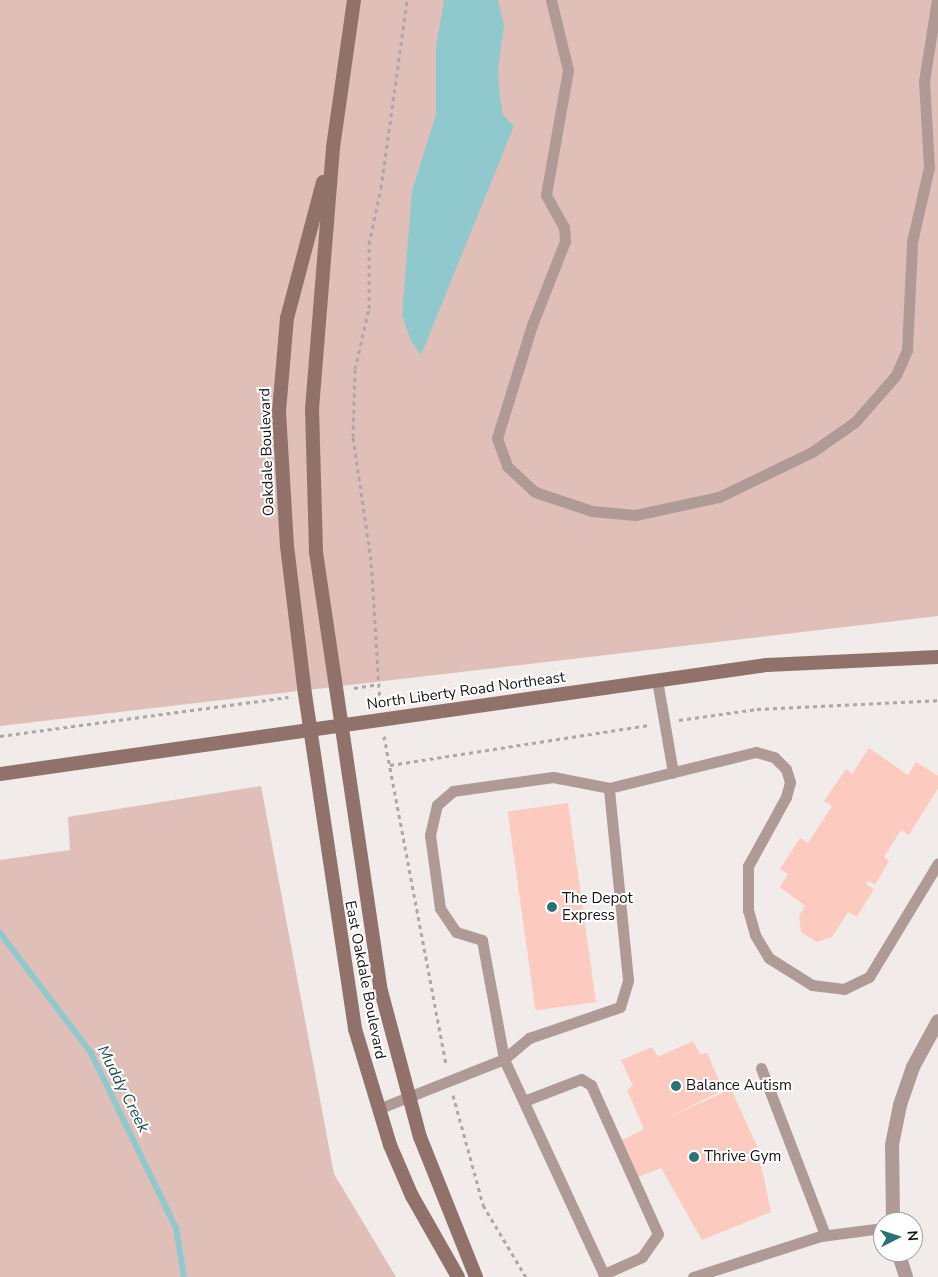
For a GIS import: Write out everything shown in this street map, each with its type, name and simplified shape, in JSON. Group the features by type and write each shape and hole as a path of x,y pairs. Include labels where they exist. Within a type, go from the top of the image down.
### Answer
{"main road":[{"name":"Oakdale Boulevard","path":"340,725 316,552 310,455 333,148 354,0"},
{"name":"Oakdale Boulevard","path":"310,730 287,546 279,412 287,318 333,148"},
{"name":"North Liberty Road Northeast","path":"0,774 767,665 938,657"},
{"name":"East Oakdale Boulevard","path":"340,725 380,987 409,1097 476,1277"},
{"name":"East Oakdale Boulevard","path":"310,730 338,940 355,1029 378,1109 412,1196 458,1277"}],"street":[{"path":"892,1212 892,1145 900,1105 913,1067 938,1020"},
{"path":"901,1262 906,1277"}],"lane":[{"path":"552,0 568,70 546,195 564,228 565,241 532,324 497,438 507,466 535,492 592,511 635,515 719,497 812,452 855,422 896,375 907,350 912,242 929,167 924,81 937,0"},
{"path":"657,680 673,773"},
{"path":"524,1101 581,1079 591,1085 658,1234 642,1257 605,1275 504,1059 482,940 456,932 440,908 430,835 437,805 453,791 553,777 609,788 756,752 774,757 786,769 790,782 786,797 748,866 748,910 755,935 769,958 812,985 844,990 869,977 936,871"},
{"path":"378,1109 504,1059 529,1038 620,1007 628,980 609,788"},
{"path":"761,1068 825,1235"},
{"path":"693,1277 825,1235 873,1229"}],"path":[{"path":"407,0 381,188 369,244 368,308 355,369 354,437 372,560 381,719 450,1081 483,1205 526,1277"},
{"path":"336,690 378,684"},
{"path":"0,736 305,694"}],"shaded area":[{"path":"0,0 938,0 938,616 0,726"},
{"path":"261,786 334,1174 396,1277 0,1277 0,860 70,850 68,817"}],"water":[{"path":"444,0 498,0 504,25 498,70 500,96 503,115 514,126 421,355 411,341 402,315 412,191 436,114 436,47"}],"building":[{"path":"869,748 908,775 916,762 938,776 938,788 909,835 901,830 884,857 889,861 875,885 869,881 866,884 874,889 857,917 848,912 832,937 817,942 801,932 799,916 805,906 780,887 788,874 780,869 800,838 808,843 832,806 824,801 846,769 852,774"},
{"name":"The Depot Express","path":"568,803 596,1002 536,1011 508,811"},
{"name":"Thrive Gym","path":"693,1041 700,1054 707,1053 721,1085 715,1087 717,1093 665,1119 731,1089 757,1146 771,1212 702,1240 661,1168 638,1177 620,1141 644,1129 627,1090 633,1086 621,1060 652,1047 658,1057"}],"waterway":[{"name":"Muddy Creek","path":"0,933 91,1053 176,1228 184,1277"}],"place":[{"name":"The Depot Express","path":"552,907"},
{"name":"Balance Autism","path":"676,1086"},
{"name":"Thrive Gym","path":"694,1157"}]}
